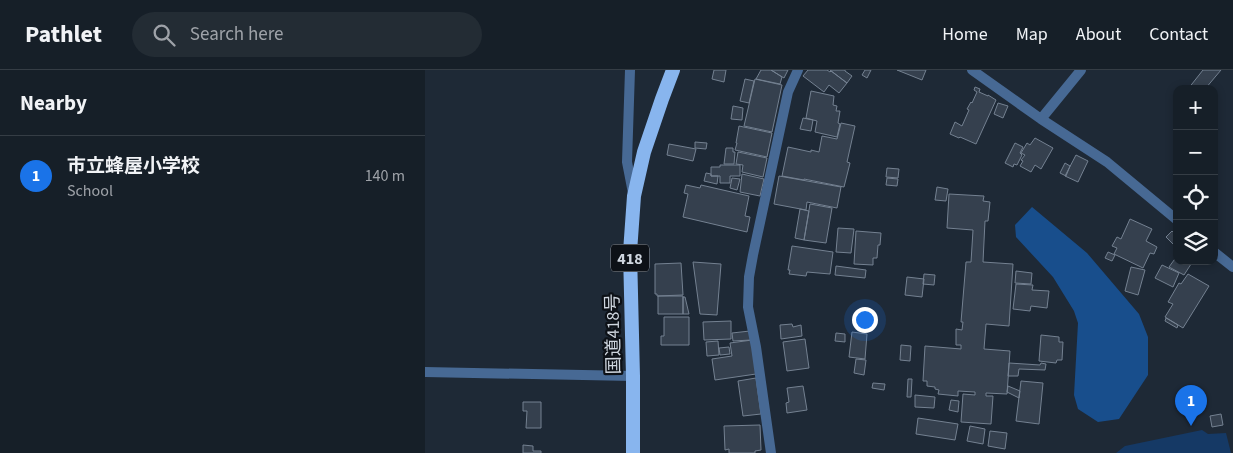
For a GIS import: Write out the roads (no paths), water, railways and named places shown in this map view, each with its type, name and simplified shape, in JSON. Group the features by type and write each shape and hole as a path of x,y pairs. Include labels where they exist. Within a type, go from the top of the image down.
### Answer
{"highway":[{"name":"国道418号","path":"633,453 630,252 634,196 644,152 673,70"}],"street":[{"path":"630,70 627,162 634,196"},
{"path":"771,453 757,347 748,307 749,277 788,92 798,70"},
{"path":"972,70 1041,119 1107,162 1173,217"},
{"path":"1041,119 1081,70"},
{"path":"1218,255 1233,267"},
{"path":"425,372 633,376"}],"place":[{"name":"市立蜂屋小学校","path":"1191,426"}]}
